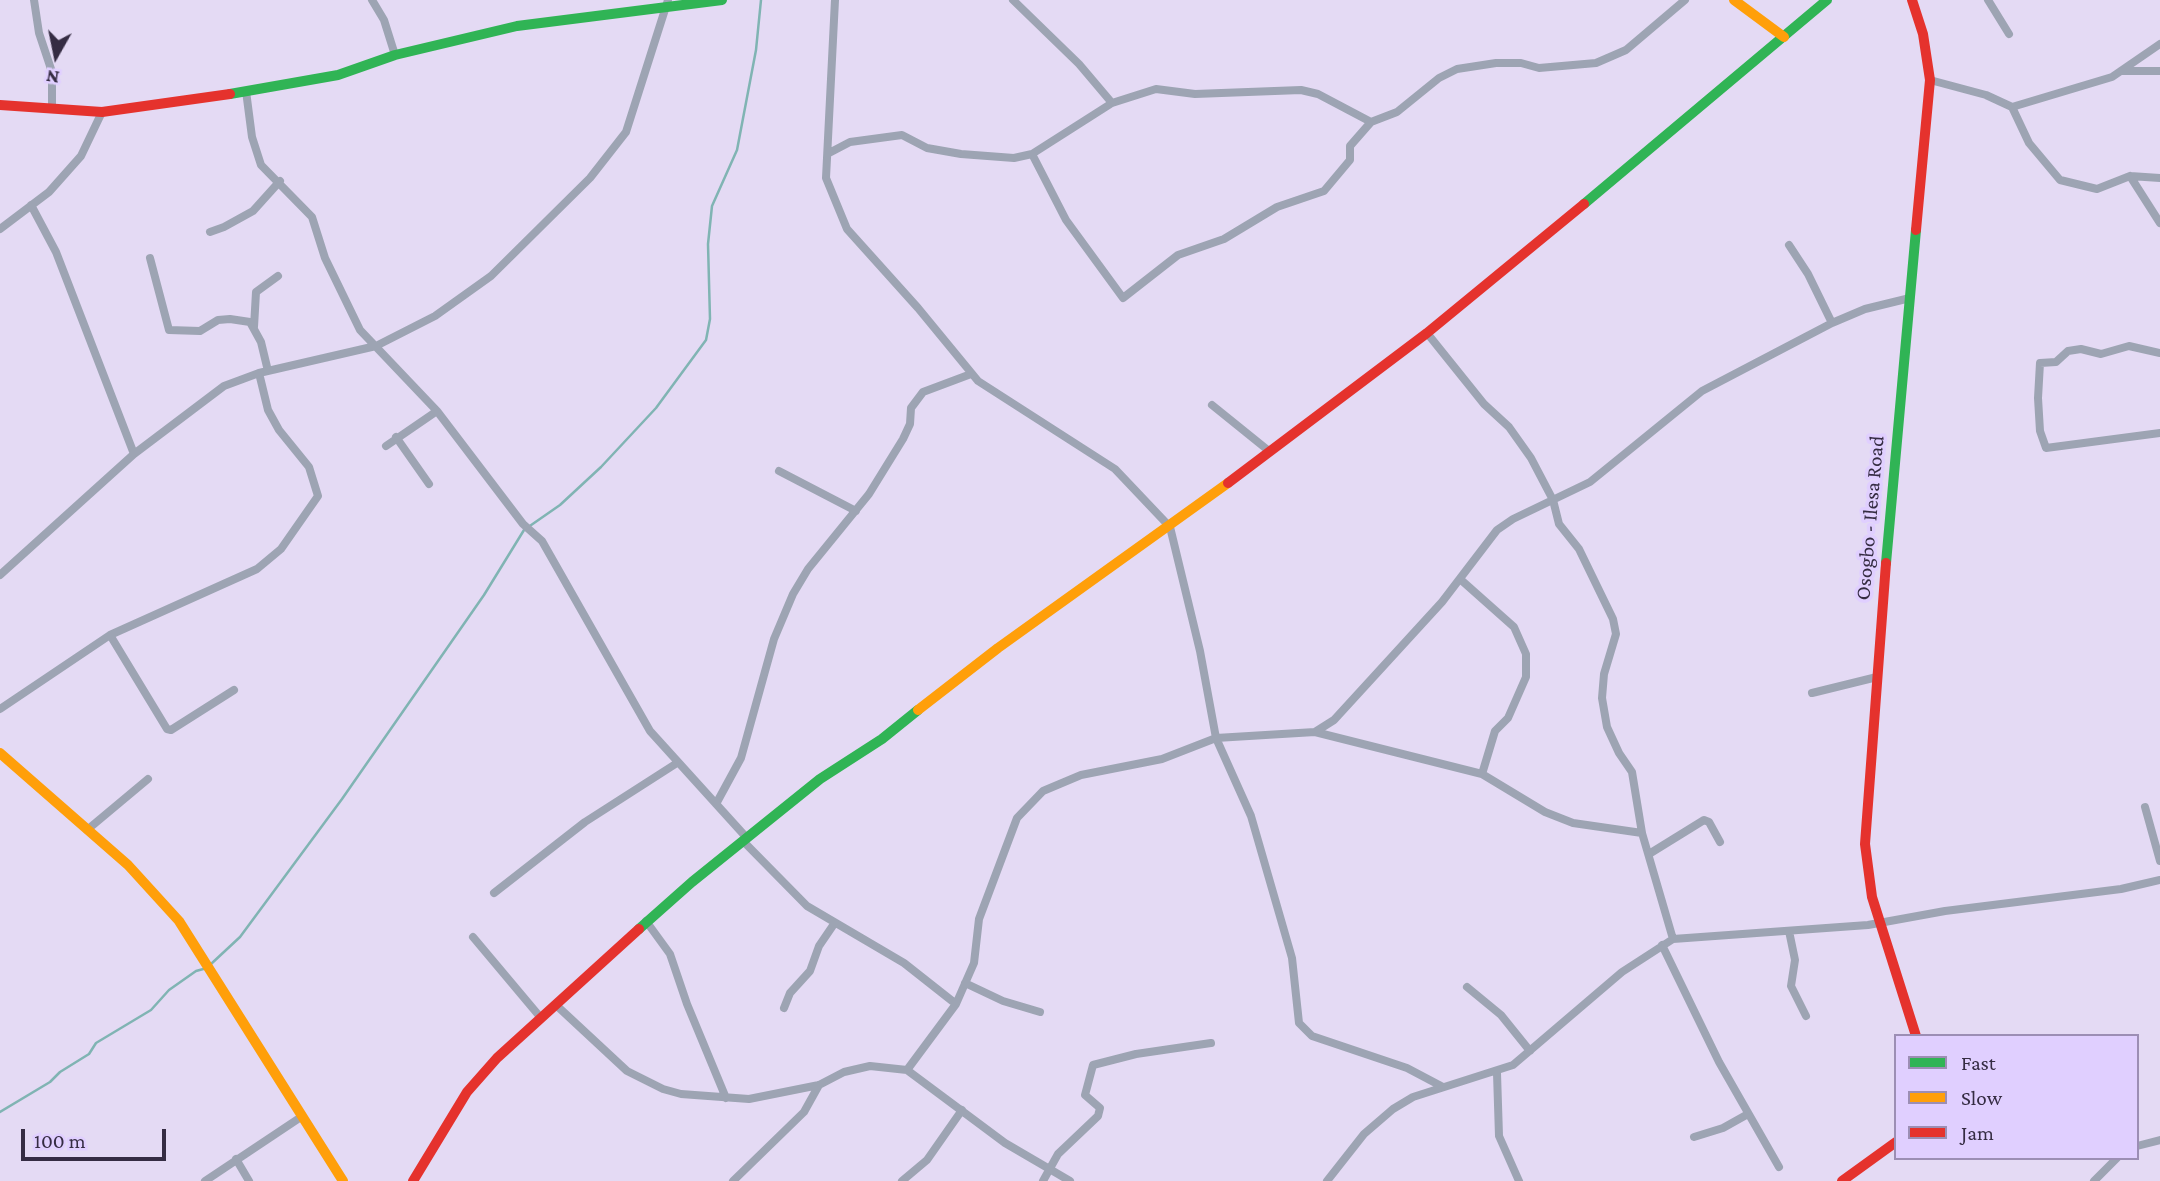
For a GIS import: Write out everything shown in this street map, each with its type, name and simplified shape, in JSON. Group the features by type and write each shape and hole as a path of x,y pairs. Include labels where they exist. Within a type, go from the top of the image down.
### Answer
{"main road":[{"path":"0,105 102,112 338,75 395,55 517,26 668,3 722,0"},
{"path":"1734,0 1784,37"},
{"path":"413,1181 467,1092 497,1058 646,921 820,779 882,739 998,648 1171,527 1427,333 1827,0"},
{"name":"Osogbo - Ilesa Road","path":"1912,0 1923,34 1930,80 1877,677 1865,844 1872,897 1915,1034"},
{"path":"0,753 154,892 204,956 301,1117 344,1181"},
{"path":"1842,1181 1894,1143"}],"street":[{"path":"34,0 39,33 52,72 52,109"},
{"path":"372,0 384,20 395,55"},
{"path":"835,0 826,178 848,229 918,308 971,374 996,394 1115,468 1171,527 1200,651 1216,738 1251,816 1292,958 1298,1023 1311,1036 1407,1068 1444,1087"},
{"path":"1013,0 1079,64 1112,103"},
{"path":"1032,154 1066,220 1123,298 1178,255 1224,240 1277,207 1324,191 1350,160 1350,146 1371,122 1397,111 1439,78 1457,69 1496,63 1521,63 1539,68 1576,66 1615,56 1637,42 1685,0"},
{"path":"1988,0 2009,34"},
{"path":"0,575 134,454 224,386 264,372 376,346 435,316 491,276 590,178 626,132 668,3"},
{"path":"2012,107 2112,77 2160,44"},
{"path":"2120,71 2160,71"},
{"path":"1930,80 1986,94 2012,107 2029,144 2060,180 2096,189 2130,176 2160,178"},
{"path":"829,153 850,142 902,135 926,148 1014,158 1032,154 1112,103 1156,89 1195,94 1287,89 1318,94 1371,122"},
{"path":"246,91 252,137 261,165 280,181 312,217 337,284 360,330 437,411 523,524 542,541 650,731 807,906 904,963 956,1004"},
{"path":"0,229 49,192 82,156 102,112"},
{"path":"2130,176 2160,223"},
{"path":"210,232 253,211 280,181"},
{"path":"31,205 56,252 134,454"},
{"path":"1789,245 1832,323"},
{"path":"150,258 169,330 200,331 218,320 230,319 243,320 254,327"},
{"path":"0,709 110,635 257,569 281,549 316,500 317,484 309,467 279,430 268,410 264,372 254,327 256,292 278,276"},
{"path":"1315,732 1334,720 1460,579 1497,530 1513,519 1590,482 1702,391 1832,323 1865,309 1910,298"},
{"path":"1427,333 1485,404 1509,427 1531,457 1553,500 1559,524 1579,549 1613,619 1616,634 1604,674 1602,698 1607,727 1632,772 1642,833 1673,939"},
{"path":"2160,353 2129,346 2101,354 2081,349 2068,351 2056,362 2040,363 2038,398 2040,431 2046,448 2160,433"},
{"path":"716,804 741,758 774,639 793,594 808,569 856,511 903,439 910,424 911,408 923,392 971,374"},
{"path":"1212,405 1269,451"},
{"path":"386,446 437,411"},
{"path":"396,437 429,484"},
{"path":"779,471 856,511"},
{"path":"1460,579 1514,626 1526,654 1526,677 1508,718 1495,731 1482,774"},
{"path":"110,635 167,729 170,730 234,690"},
{"path":"1812,693 1877,677"},
{"path":"907,1070 956,1004 979,942 979,919 1017,818 1032,802 1058,783 1081,775 1163,759 1216,738 1315,732 1482,774 1545,812 1573,823 1642,833"},
{"path":"494,893 585,822 677,763"},
{"path":"87,830 148,779"},
{"path":"2145,807 2160,861"},
{"path":"1649,855 1704,820 1709,822 1720,842"},
{"path":"1327,1181 1364,1134 1393,1109 1444,1087 1497,1073 1513,1065 1622,972 1673,939 1789,932 1880,922 2121,889 2160,880"},
{"path":"646,921 670,954 687,1004 726,1098"},
{"path":"785,1008 790,993 810,971 819,946 834,924"},
{"path":"1789,932 1795,960 1791,986 1805,1016"},
{"path":"473,937 541,1017"},
{"path":"1662,945 1718,1062 1779,1167"},
{"path":"965,983 1003,1000 1040,1012"},
{"path":"1466,987 1501,1015 1530,1051"},
{"path":"556,1005 611,1057 642,1080 681,1094 749,1099 819,1085 844,1072 870,1066 907,1070 1049,1170 1070,1181"},
{"path":"1042,1181 1058,1154 1098,1116 1100,1108 1085,1095 1093,1065 1136,1054 1211,1043"},
{"path":"1497,1073 1499,1136 1519,1181"},
{"path":"733,1181 804,1112 819,1085"},
{"path":"902,1181 927,1160 962,1110"},
{"path":"1693,1137 1723,1128 1748,1114"},
{"path":"205,1181 301,1117"},
{"path":"2139,1145 2160,1140"},
{"path":"236,1159 249,1181"},
{"path":"2094,1181 2115,1160"}],"waterway":[{"path":"211,964 240,937 342,799 484,595 524,530 560,505 601,467 656,408 706,340 710,319 708,244 712,206 737,150 756,50 761,0"},
{"path":"0,1112 50,1082 60,1072 89,1054 96,1043 151,1010 169,990 196,971 207,968"}],"traffic: fast":[{"path":"230,94 338,75 395,55 517,26 722,0"},
{"path":"1584,204 1827,0"},
{"path":"1886,563 1916,230"},
{"path":"639,929 692,882 820,779 882,739 918,710"}],"traffic: slow":[{"path":"1734,0 1784,37"},
{"path":"918,710 998,648 1228,483"},
{"path":"0,753 128,865 179,921 343,1181"}],"traffic: jam":[{"path":"1912,0 1923,34 1930,80 1916,230"},
{"path":"0,105 102,112 230,94"},
{"path":"1228,483 1427,333 1584,204"},
{"path":"1886,563 1865,844 1872,897 1915,1034"},
{"path":"413,1181 467,1092 497,1058 639,929"},
{"path":"1842,1181 1894,1143"}]}
